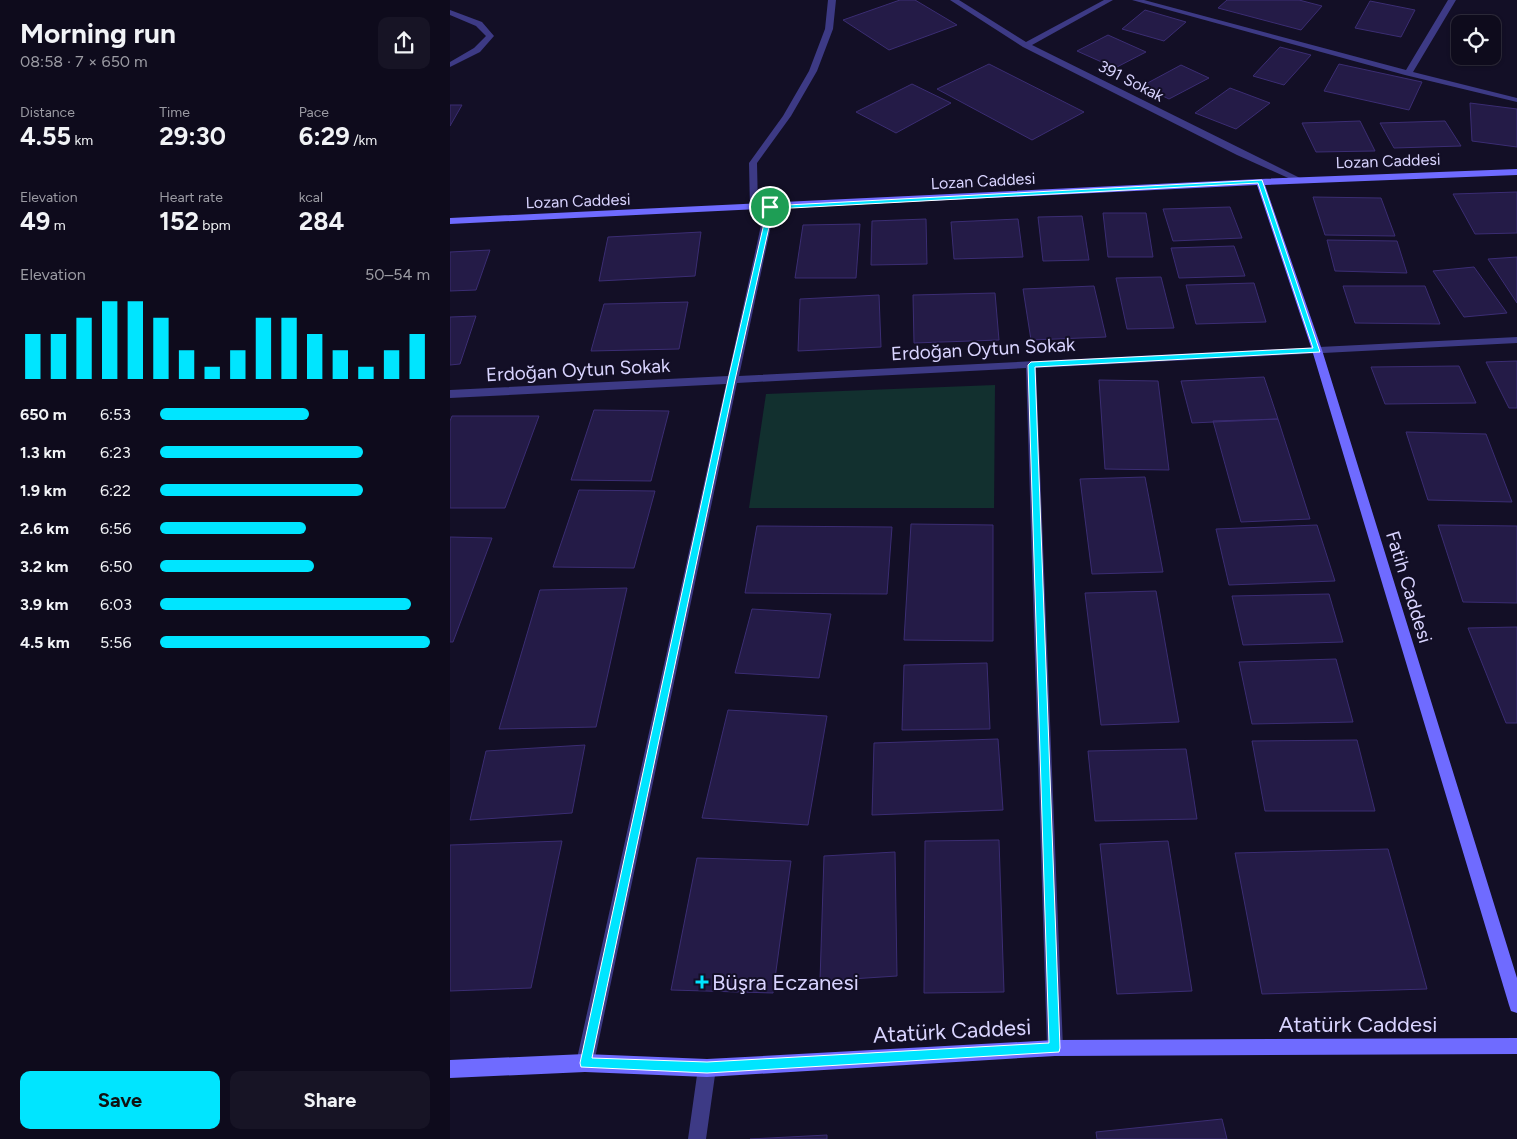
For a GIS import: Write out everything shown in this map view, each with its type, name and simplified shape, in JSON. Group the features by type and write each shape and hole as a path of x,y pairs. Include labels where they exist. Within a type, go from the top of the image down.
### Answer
{"street":[{"path":"753,208 753,163 787,116 813,71 829,29 832,0"},
{"name":"391 Sokak","path":"954,0 1026,45 1240,153 1298,179"},
{"path":"1026,45 1109,0"},
{"path":"1136,0 1408,73 1517,100"},
{"path":"1408,73 1452,0"},
{"path":"450,12 479,24 490,36 478,50 450,65"},
{"name":"Lozan Caddesi","path":"450,221 753,208 1298,179 1517,172"},
{"name":"Fatih Caddesi","path":"1260,182 1317,350 1517,1005"},
{"path":"585,1063 731,380 770,207"},
{"name":"Erdoğan Oytun Sokak","path":"450,394 1517,340"},
{"path":"1031,365 1055,1048"},
{"name":"Atatürk Caddesi","path":"450,1069 585,1063 707,1068 1055,1048 1517,1046"},
{"path":"697,1139 707,1068"}],"green space":[{"path":"995,385 994,508 749,508 766,394"}],"building":[{"path":"900,0 915,0 957,25 889,50 843,20"},
{"path":"1227,0 1299,0 1322,6 1301,30 1218,8"},
{"path":"1370,1 1415,10 1401,37 1355,28"},
{"path":"1145,10 1186,22 1164,41 1122,29"},
{"path":"1108,35 1146,52 1115,68 1077,51"},
{"path":"1280,47 1311,55 1284,85 1253,76"},
{"path":"989,64 1084,112 1032,140 937,89"},
{"path":"1339,64 1422,82 1409,110 1324,91"},
{"path":"1181,65 1209,78 1169,99 1142,86"},
{"path":"912,84 951,103 896,133 856,112"},
{"path":"1230,88 1270,103 1236,129 1195,113"},
{"path":"1470,103 1517,109 1517,147 1472,141"},
{"path":"450,105 462,105 450,126"},
{"path":"1360,121 1375,151 1316,152 1302,123"},
{"path":"1445,121 1461,146 1394,148 1380,123"},
{"path":"1517,192 1517,233 1475,234 1453,194"},
{"path":"1313,197 1381,198 1395,236 1325,235"},
{"path":"1230,207 1242,238 1173,241 1163,209"},
{"path":"1103,213 1146,213 1153,257 1108,257"},
{"path":"1082,216 1089,260 1043,261 1038,217"},
{"path":"926,219 927,264 871,265 872,221"},
{"path":"1018,219 1023,257 954,259 951,222"},
{"path":"860,224 856,278 795,278 803,225"},
{"path":"701,232 695,276 599,281 608,237"},
{"path":"1327,240 1397,241 1407,273 1335,271"},
{"path":"1234,246 1245,276 1179,278 1171,248"},
{"path":"490,250 476,290 450,291 450,252"},
{"path":"1517,257 1517,303 1488,259"},
{"path":"1474,267 1507,313 1464,317 1433,271"},
{"path":"1161,277 1174,328 1127,329 1116,278"},
{"path":"1254,283 1266,322 1196,324 1186,285"},
{"path":"1094,286 1106,337 1031,340 1023,289"},
{"path":"1343,286 1425,286 1440,324 1355,323"},
{"path":"995,293 999,340 914,343 913,295"},
{"path":"879,295 881,347 798,351 800,299"},
{"path":"688,302 679,349 591,351 604,304"},
{"path":"476,316 460,364 450,365 450,317"},
{"path":"1517,361 1517,408 1509,408 1486,362"},
{"path":"1459,366 1476,403 1385,404 1371,367"},
{"path":"1264,377 1278,419 1192,423 1181,381"},
{"path":"1099,380 1158,381 1169,470 1105,469"},
{"path":"594,410 669,411 651,481 571,480"},
{"path":"452,416 539,416 505,508 450,508 450,421"},
{"path":"1278,419 1310,519 1241,522 1213,421"},
{"path":"1406,432 1486,434 1512,502 1428,500"},
{"path":"1145,477 1163,572 1092,574 1080,479"},
{"path":"579,490 655,491 634,568 553,567"},
{"path":"911,524 993,525 993,641 904,640"},
{"path":"1317,525 1335,581 1229,585 1216,529"},
{"path":"1438,525 1517,526 1517,603 1463,602"},
{"path":"757,526 892,527 887,594 745,593"},
{"path":"450,537 492,538 453,642 450,642"},
{"path":"627,588 596,727 499,729 540,590"},
{"path":"1156,591 1179,722 1101,725 1085,593"},
{"path":"1329,594 1343,642 1243,645 1232,596"},
{"path":"752,609 831,614 819,678 735,673"},
{"path":"1517,627 1517,723 1506,723 1468,628"},
{"path":"1336,659 1353,722 1252,724 1239,662"},
{"path":"987,663 990,729 902,730 904,665"},
{"path":"728,710 827,716 808,825 702,818"},
{"path":"998,739 1003,810 872,815 874,743"},
{"path":"1357,740 1375,811 1265,811 1252,741"},
{"path":"585,745 572,813 470,820 486,751"},
{"path":"1186,749 1197,819 1095,821 1088,751"},
{"path":"999,840 1004,992 924,993 925,841"},
{"path":"562,841 531,988 450,991 450,845"},
{"path":"1168,841 1192,991 1117,994 1100,844"},
{"path":"1388,849 1427,989 1262,994 1235,853"},
{"path":"895,852 897,976 820,981 824,856"},
{"path":"697,858 791,861 773,993 671,990"},
{"path":"1222,1119 1227,1139 1097,1139 1096,1132"},
{"path":"827,1135 827,1139 750,1139"}],"place":[{"name":"Büşra Eczanesi","path":"702,982"}],"route":[{"path":"1260,182 1317,350 1031,365 1055,1048 707,1068 585,1063 731,380 770,207 1260,182"}]}
